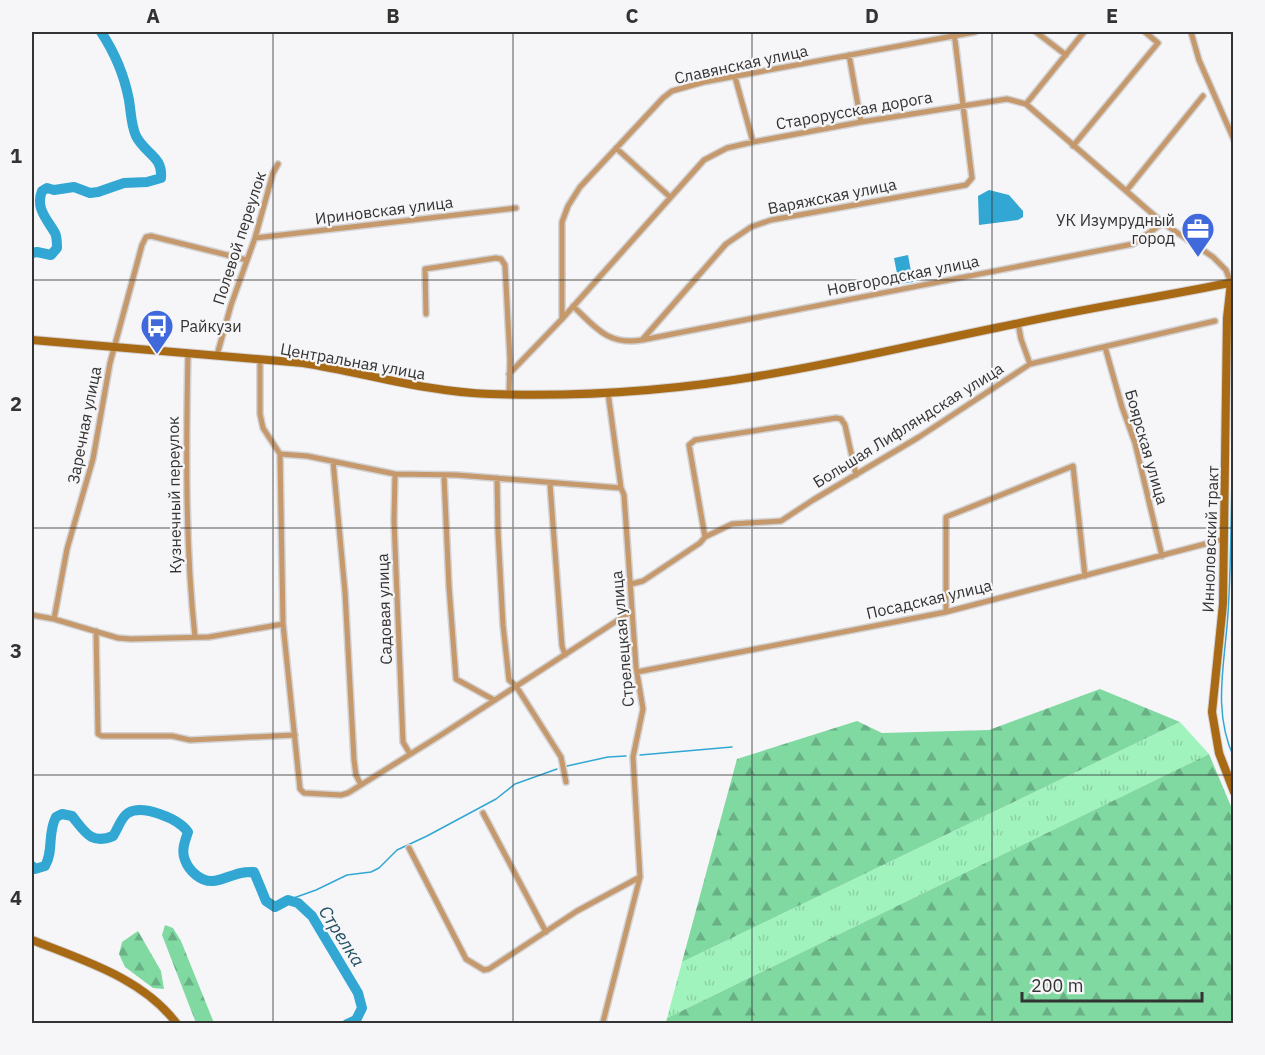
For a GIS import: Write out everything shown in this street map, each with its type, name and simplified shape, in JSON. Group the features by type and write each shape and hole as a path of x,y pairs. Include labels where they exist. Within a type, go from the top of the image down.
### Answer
{"main road":[{"name":"Инноловский тракт","path":"1232,283 1223,604 1212,712 1219,753 1233,792"},
{"name":"Центральная улица","path":"32,340 260,358 337,368 425,388 453,391 509,394 608,393 684,386 832,363 1018,323 1232,283"},
{"path":"32,940 129,982 153,999 177,1023"}],"street":[{"name":"Славянская улица","path":"562,319 562,222 568,206 580,187 672,91 954,33 975,32"},
{"path":"1036,32 1066,55"},
{"path":"1084,32 1026,104 1163,223 1213,256 1226,270 1232,283"},
{"path":"1073,146 1158,43 1145,32"},
{"path":"1191,32 1199,60 1233,141"},
{"name":"Варяжская улица","path":"642,340 726,244 751,227 771,220 966,185 972,178 954,33"},
{"path":"849,55 861,122"},
{"path":"735,77 753,142"},
{"path":"1127,190 1203,96"},
{"name":"Старорусская дорога","path":"509,374 562,319 704,160 727,148 861,122 1007,99 1026,104"},
{"path":"616,148 670,197"},
{"name":"Полевой переулок","path":"217,355 231,305 255,238 273,173 278,164"},
{"name":"Ириновская улица","path":"255,238 516,208"},
{"name":"Новгородская улица","path":"642,340 1133,244 1163,223"},
{"name":"Заречная улица","path":"53,619 68,549 93,459 114,347 142,244 146,237 151,236 247,260"},
{"path":"426,314 425,268 501,259 505,265 509,394"},
{"path":"573,306 601,333 609,337 620,341 642,340"},
{"name":"Большая Лифляндская улица","path":"631,584 643,581 700,543 705,537 732,524 781,521 1030,364 1215,321"},
{"path":"1018,323 1030,364"},
{"name":"Боярская улица","path":"1105,347 1135,443 1162,556"},
{"name":"Кузнечный переулок","path":"188,352 186,428 189,586 195,637"},
{"path":"260,358 260,414 263,428 280,454 283,624 300,789 304,793 341,795 361,785 632,611"},
{"name":"Стрелецкая улица","path":"603,1022 640,877 633,758 643,709 637,672 624,495 621,488 608,393"},
{"path":"705,537 689,445 695,440 836,418 845,425 856,474"},
{"path":"280,454 308,456 395,474 497,478 621,488"},
{"path":"333,461 345,592 354,760 356,775 361,785"},
{"path":"946,612 946,517 1074,466 1085,576"},
{"name":"Садовая улица","path":"395,474 394,521 403,742 410,754"},
{"path":"444,476 456,679 494,699"},
{"path":"497,478 503,625 509,680 516,686 561,757 566,782"},
{"path":"550,484 562,646 565,655"},
{"name":"Посадская улица","path":"637,672 946,612 1224,539"},
{"path":"32,615 118,638 209,637 283,624"},
{"path":"97,631 98,734 102,736 172,736 190,740 295,735"},
{"path":"483,813 546,932"},
{"path":"409,848 466,959 484,970 489,969 577,910 640,877"}],"green space":[{"path":"1100,689 1180,722 682,962 737,759 857,721 882,733 989,730"},
{"path":"1180,722 1209,754 667,1018 682,962"},
{"path":"1209,754 1233,811 1233,1023 666,1023 667,1018"},
{"path":"165,925 173,928 181,941 214,1023 196,1023 162,935"},
{"path":"138,931 161,971 164,989 153,988 125,967 119,954 122,942"}],"water":[{"path":"989,190 1009,195 1023,211 1023,217 1018,220 979,225 978,196"},
{"path":"908,255 913,282 899,284 894,258"}],"waterway":[{"name":"Стрелка","path":"32,253 51,255 57,248 56,235 40,203 42,191 47,188 54,190 74,187 90,193 124,183 147,182 161,178 159,165 136,136 122,73 101,32"},
{"path":"1232,476 1229,596 1222,704 1223,722 1234,758"},
{"path":"640,755 732,747"},
{"path":"567,766 608,757 626,756"},
{"path":"288,900 347,875 371,872 379,868 397,850 496,799 515,784 557,769"},
{"name":"Стрелка","path":"32,866 35,869 45,866 48,860 53,823 56,817 62,814 72,816 89,835 99,839 113,836 123,817 135,811 142,810 160,814 177,822 188,832 184,857 189,868 200,878 213,881 254,872 266,901 275,907 288,900 298,903 312,916 358,993 362,1008 356,1020 347,1024"}],"place":[{"name":"УК Изумрудный город","path":"1198,258"},
{"name":"Райкузи","path":"157,355"}]}
